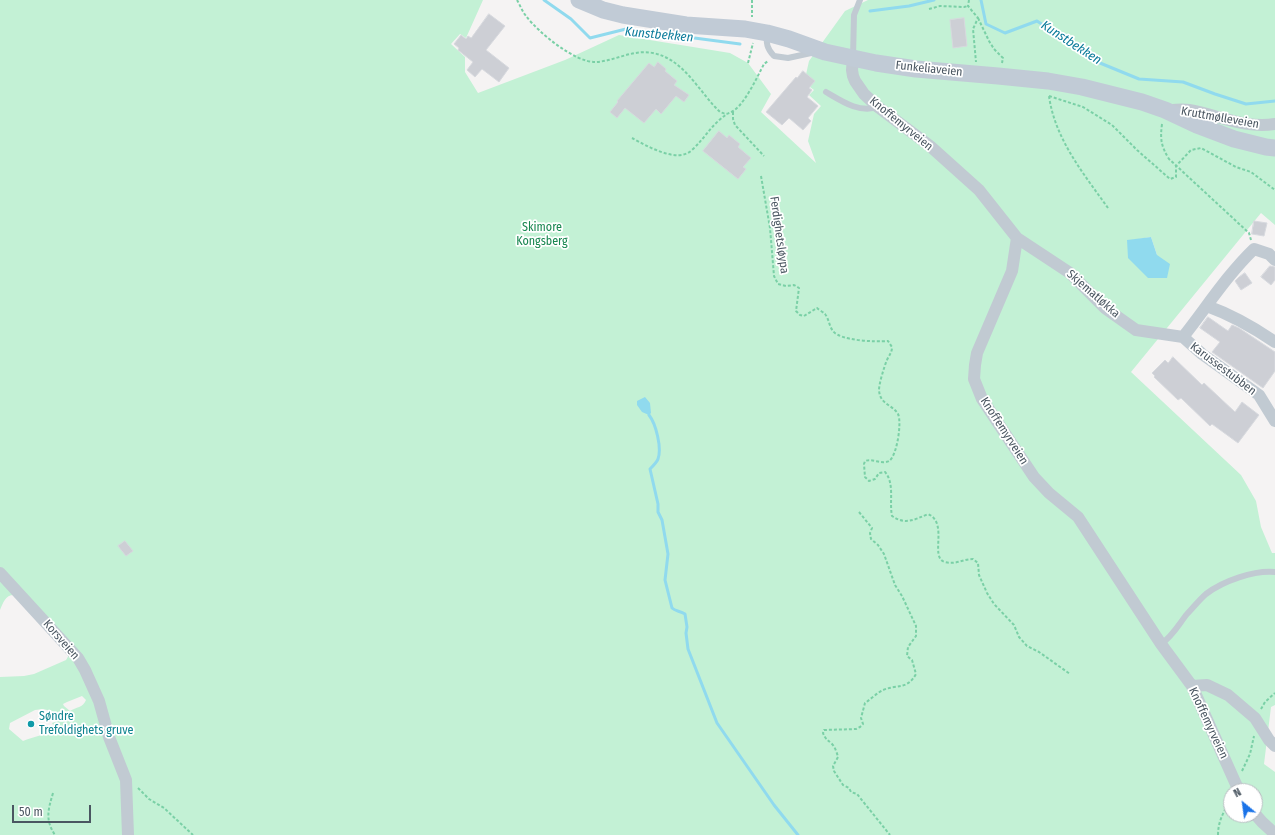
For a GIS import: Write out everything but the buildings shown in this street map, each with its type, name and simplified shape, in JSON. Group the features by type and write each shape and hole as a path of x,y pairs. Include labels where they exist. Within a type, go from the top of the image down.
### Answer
{"street":[{"name":"Funkeliaveien","path":"580,0 603,10 623,15 686,25 745,29 767,33 825,52 853,58 916,69 998,76 1048,89 1112,94 1165,110 1234,140 1275,148"},
{"name":"Knoffemyrveien","path":"853,58 852,70 855,81 864,94 878,107 930,146 979,190 1017,238 1012,271 977,353 974,378 982,399 1034,477 1049,493 1078,517 1161,644 1192,686 1235,783"},
{"name":"Kruttmølleveien","path":"1165,110 1188,110 1257,126 1275,124"},
{"name":"Skjematløkka","path":"1017,238 1070,273 1105,308 1136,330 1183,337"},
{"path":"1183,337 1229,277 1254,249 1269,254 1275,260"},
{"path":"1207,306 1239,319 1275,342"},
{"name":"Karussestubben","path":"1183,337 1202,354 1259,395 1271,412 1275,421"},
{"name":"Korsveien","path":"0,573 78,658 86,670 99,701 109,737 126,780 128,835"},
{"path":"1192,686 1207,685 1228,695 1255,718 1275,746"},
{"path":"1263,823 1275,834"}],"lane":[{"path":"853,58 854,16 860,0"},
{"path":"767,33 766,43 774,56 788,58 808,53 825,52"},
{"path":"826,92 849,105 870,110 878,107"},
{"path":"1161,644 1169,637 1189,612 1207,593 1247,574 1275,572"}],"path":[{"path":"517,0 526,16 542,33 579,59 595,62 634,54 652,53 669,59 683,70 720,112 727,114"},
{"path":"968,6 969,1"},
{"path":"929,9 940,6 968,6"},
{"path":"968,6 978,18 994,49 1003,58 998,76"},
{"path":"973,74 976,60 973,30 978,18"},
{"path":"632,138 659,151 674,155 684,155 692,151 717,121 733,112 741,105 764,64 774,56"},
{"path":"1048,89 1083,107 1112,125 1137,150 1170,179 1176,177 1176,166 1191,150 1201,148 1236,167 1251,172 1275,190"},
{"path":"1048,89 1052,114 1071,156 1108,208"},
{"path":"1165,110 1160,137 1164,150 1169,159 1227,211 1249,233 1254,249"},
{"path":"733,112 735,125 764,156"},
{"name":"Ferdighetsløypa","path":"761,176 770,228 774,276 778,284 786,286 794,285 799,288 796,311 800,315 804,316 817,308 825,314 832,330 836,334 852,340 877,342 888,341 892,346 892,352 887,359 879,389 881,398 887,405 894,409 898,415 900,425 896,448 891,460 887,462 879,462 870,459 865,461 865,477 869,481 875,479 879,473 885,472 889,478 891,488 890,509 892,516 898,520 912,521 928,514 933,516 936,520 939,545 937,551 939,558 943,562 952,563 973,559 978,563 979,575 987,593 994,604 1014,625 1019,637 1027,646 1039,652 1070,674"},
{"path":"859,512 872,528 870,533 871,539 878,545 884,554 894,585 905,602 916,626 916,636 908,647 907,656 912,660 916,674 912,681 899,687 884,690 865,703 862,718 863,724 860,728 828,729 824,730 823,733 825,738 832,744 836,751 838,757 834,766 834,771 843,785 849,788 850,792 857,794 890,835"},
{"path":"1239,783 1241,773 1253,744 1255,718 1265,702 1275,693"},
{"path":"135,784 149,799 164,808 193,835"},
{"path":"53,793 48,808 49,824 55,835"},
{"path":"1218,835 1218,826 1223,813"}],"green space":[{"name":"Skimore Kongsberg","path":"0,0 483,0 466,38 460,34 451,44 465,57 465,72 478,93 565,60 619,35 730,53 748,63 771,94 761,112 816,163 808,141 814,114 821,106 809,95 814,90 806,84 805,79 809,61 845,11 868,0 1275,0 1275,225 1261,213 1131,372 1241,475 1256,501 1261,527 1272,553 1275,553 1275,705 1271,707 1264,764 1275,772 1275,835 0,835 0,677 34,674 66,660 69,655 14,595 8,596 3,602 0,610","holes":["1151,237 1157,255 1127,241","82,696 86,700 85,703 70,711 63,704","35,710 47,710 55,717 55,722 52,723 55,728 23,741 9,729 10,723"]}],"water":[{"path":"1151,237 1157,255 1170,264 1167,278 1148,278 1128,258 1127,240"},
{"path":"645,397 650,403 651,413 649,415 642,412 637,405 637,401"}],"waterway":[{"name":"Kunstbekken","path":"544,0 571,19 590,38 626,29 740,44"},
{"name":"Kunstbekken","path":"870,11 909,6 934,0"},
{"name":"Kunstbekken","path":"981,0 986,24 1005,33 1037,21 1100,63 1139,79 1183,82 1246,104 1275,101"},
{"path":"649,415 654,424 659,443 658,459 650,469 668,554 665,580 672,608 685,614 688,649 717,723 774,805 798,835"}],"place":[{"name":"Søndre Trefoldighets gruve","path":"31,724"}]}
